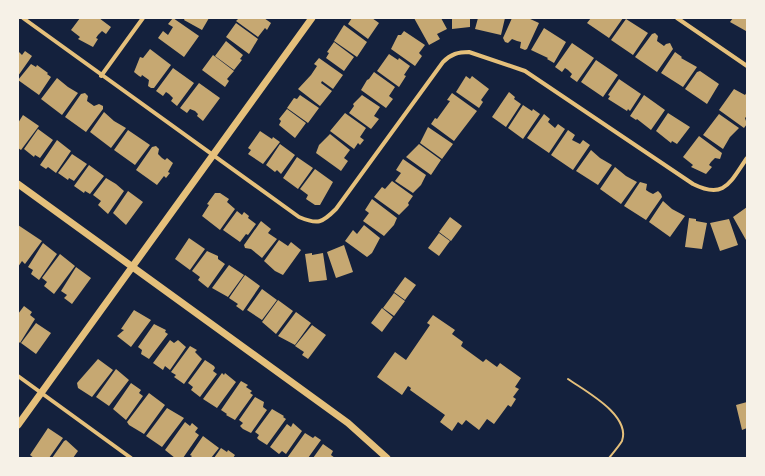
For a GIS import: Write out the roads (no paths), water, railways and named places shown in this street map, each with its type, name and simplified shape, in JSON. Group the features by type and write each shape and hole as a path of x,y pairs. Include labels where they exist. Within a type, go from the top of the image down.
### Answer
{"street":[{"path":"23,18 101,76 299,217 318,223 326,219 336,209 443,62 450,55 460,52 469,52 525,71 693,184 705,190 715,192 723,188 747,158"},
{"path":"101,76 143,18"},
{"path":"18,425 312,18"},
{"path":"677,18 747,66"},
{"path":"18,184 348,423 387,458"},
{"path":"18,376 131,458"}]}
